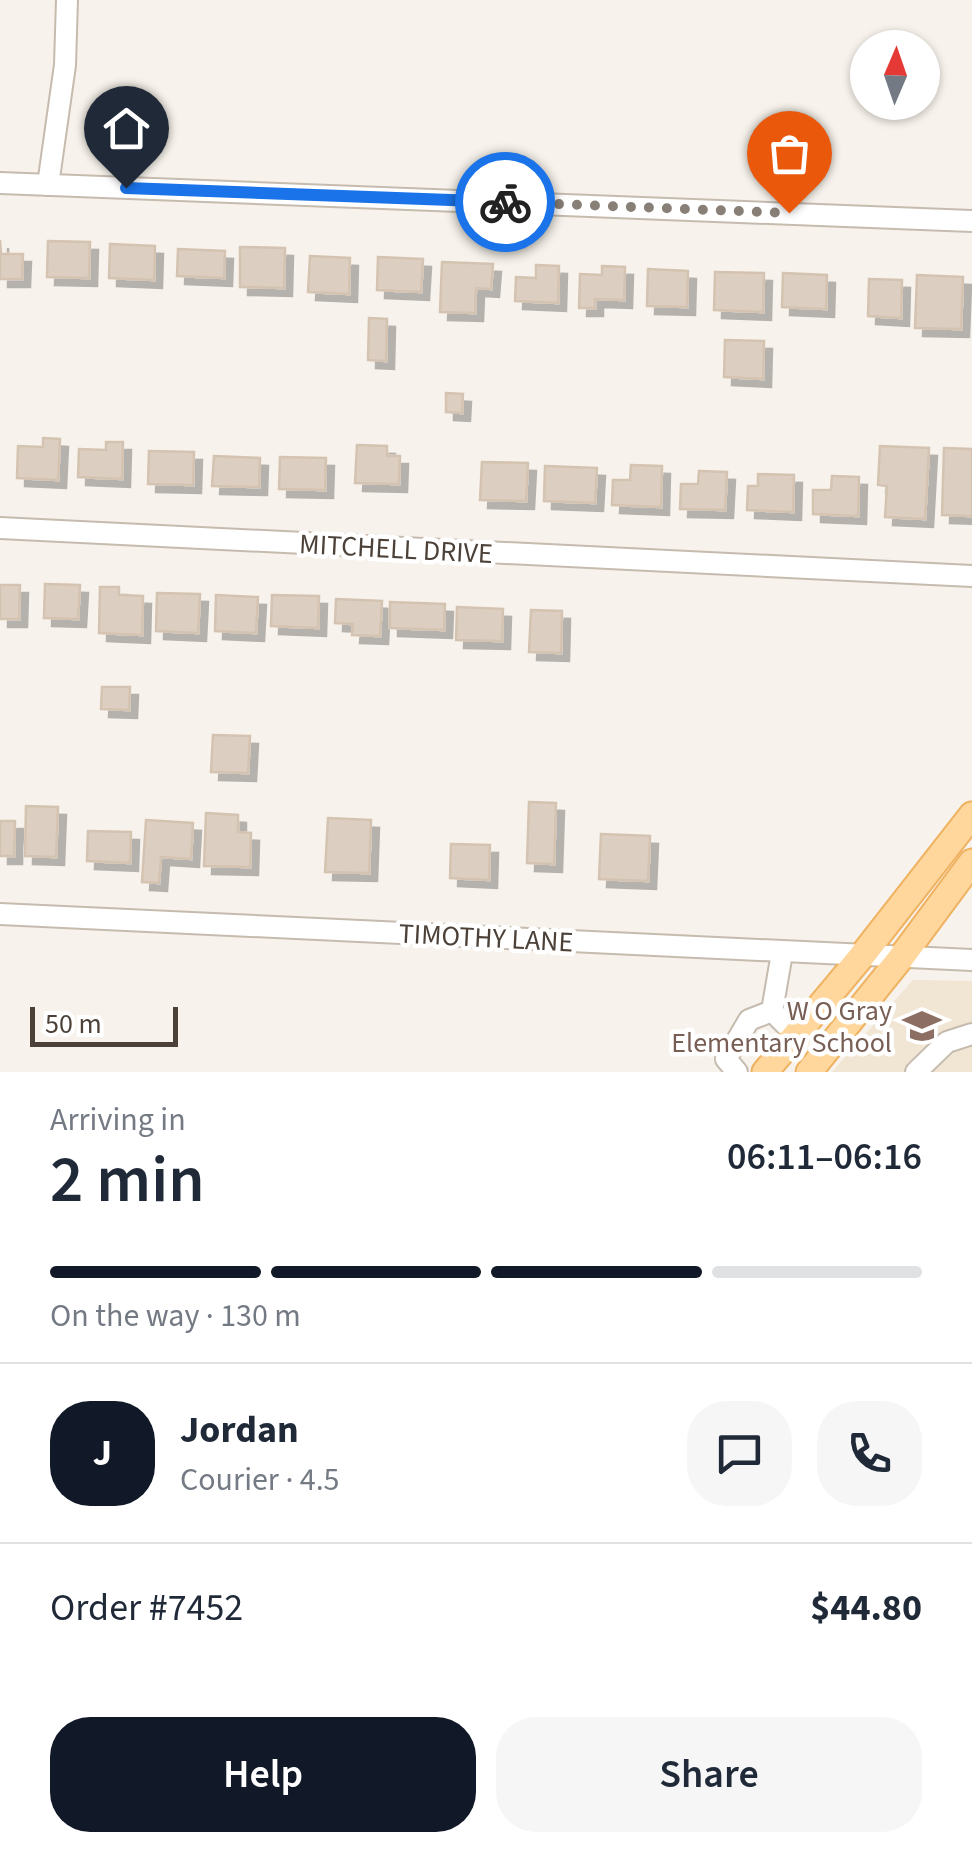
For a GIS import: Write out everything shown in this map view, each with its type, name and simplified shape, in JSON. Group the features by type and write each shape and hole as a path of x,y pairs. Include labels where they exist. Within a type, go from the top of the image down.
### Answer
{"main road":[{"path":"765,1072 862,957 972,816"},
{"path":"809,1072 972,862"}],"street":[{"path":"48,185 66,65 67,0"},
{"path":"0,183 972,221"},
{"name":"MITCHELL DRIVE","path":"0,528 972,576"},
{"name":"TIMOTHY LANE","path":"0,914 972,960"},
{"path":"772,1011 782,953"},
{"path":"772,1011 796,1035"},
{"path":"737,1072 726,1059 749,1020 772,1011"},
{"path":"916,1072 948,1042 972,1034"}],"shaded area":[{"name":"W O Gray Elementary School","path":"913,980 972,981 972,1072 832,1072"}],"building":[{"path":"0,240 1,254 23,254 22,279 0,279"},
{"path":"48,241 90,242 89,278 47,277"},
{"path":"110,244 155,246 154,280 109,278"},
{"path":"240,247 285,248 284,288 240,287"},
{"path":"178,249 225,251 224,278 177,276"},
{"path":"310,256 350,258 349,294 308,292"},
{"path":"378,257 423,259 421,292 377,290"},
{"path":"442,262 493,264 491,289 476,288 475,313 440,312"},
{"path":"536,265 559,266 558,303 515,301 516,277 536,278"},
{"path":"602,266 625,267 624,300 595,299 595,308 579,308 580,274 602,275"},
{"path":"648,269 688,271 687,307 647,306"},
{"path":"715,272 764,273 763,312 714,310"},
{"path":"783,273 827,275 826,309 782,307"},
{"path":"917,275 963,277 961,329 915,328"},
{"path":"869,279 902,280 901,318 868,316"},
{"path":"369,318 387,319 386,361 368,360"},
{"path":"725,340 764,341 763,379 724,377"},
{"path":"446,393 463,394 462,413 446,412"},
{"path":"43,438 60,439 58,480 17,478 18,446 43,447"},
{"path":"106,442 123,442 122,479 78,477 79,449 106,450"},
{"path":"357,445 387,446 387,456 400,456 399,484 355,483"},
{"path":"880,446 929,448 925,519 885,517 887,486 878,485"},
{"path":"944,448 972,449 972,516 942,515"},
{"path":"149,451 194,452 193,485 148,484"},
{"path":"214,456 260,458 259,487 212,486"},
{"path":"280,457 326,458 325,490 279,489"},
{"path":"482,462 528,463 526,501 480,500"},
{"path":"631,465 662,466 661,507 612,505 613,480 630,480"},
{"path":"545,466 597,468 595,503 544,501"},
{"path":"699,471 727,472 725,510 680,509 681,484 698,484"},
{"path":"758,474 794,475 793,512 747,510 748,486 758,486"},
{"path":"832,476 859,477 858,516 813,514 813,490 831,490"},
{"path":"45,584 80,585 78,619 44,618"},
{"path":"0,585 20,585 19,619 0,619"},
{"path":"100,587 119,587 119,595 143,596 142,635 99,633"},
{"path":"157,593 200,594 198,633 156,631"},
{"path":"216,595 258,597 256,633 215,631"},
{"path":"272,595 319,596 318,628 271,626"},
{"path":"336,599 382,601 380,636 352,635 353,624 335,623"},
{"path":"390,602 445,604 444,630 390,628"},
{"path":"457,607 503,609 502,641 456,640"},
{"path":"531,610 562,611 561,653 529,652"},
{"path":"102,687 130,687 129,710 101,709"},
{"path":"213,735 250,736 248,773 211,772"},
{"path":"529,802 556,803 554,864 527,863"},
{"path":"26,806 58,807 56,857 25,856"},
{"path":"206,813 238,815 238,832 251,833 250,867 204,866"},
{"path":"328,818 371,820 369,873 325,872"},
{"path":"146,820 193,823 191,859 161,857 159,883 142,882"},
{"path":"0,821 15,821 14,856 0,856"},
{"path":"88,831 131,832 130,863 87,861"},
{"path":"601,834 650,836 648,881 599,879"},
{"path":"451,844 490,845 489,880 450,878"}],"way so far":[{"path":"505,202 789,213"}],"place":[{"name":"W O Gray Elementary School","path":"922,1026"}],"route":[{"path":"126,188 505,202"}]}
